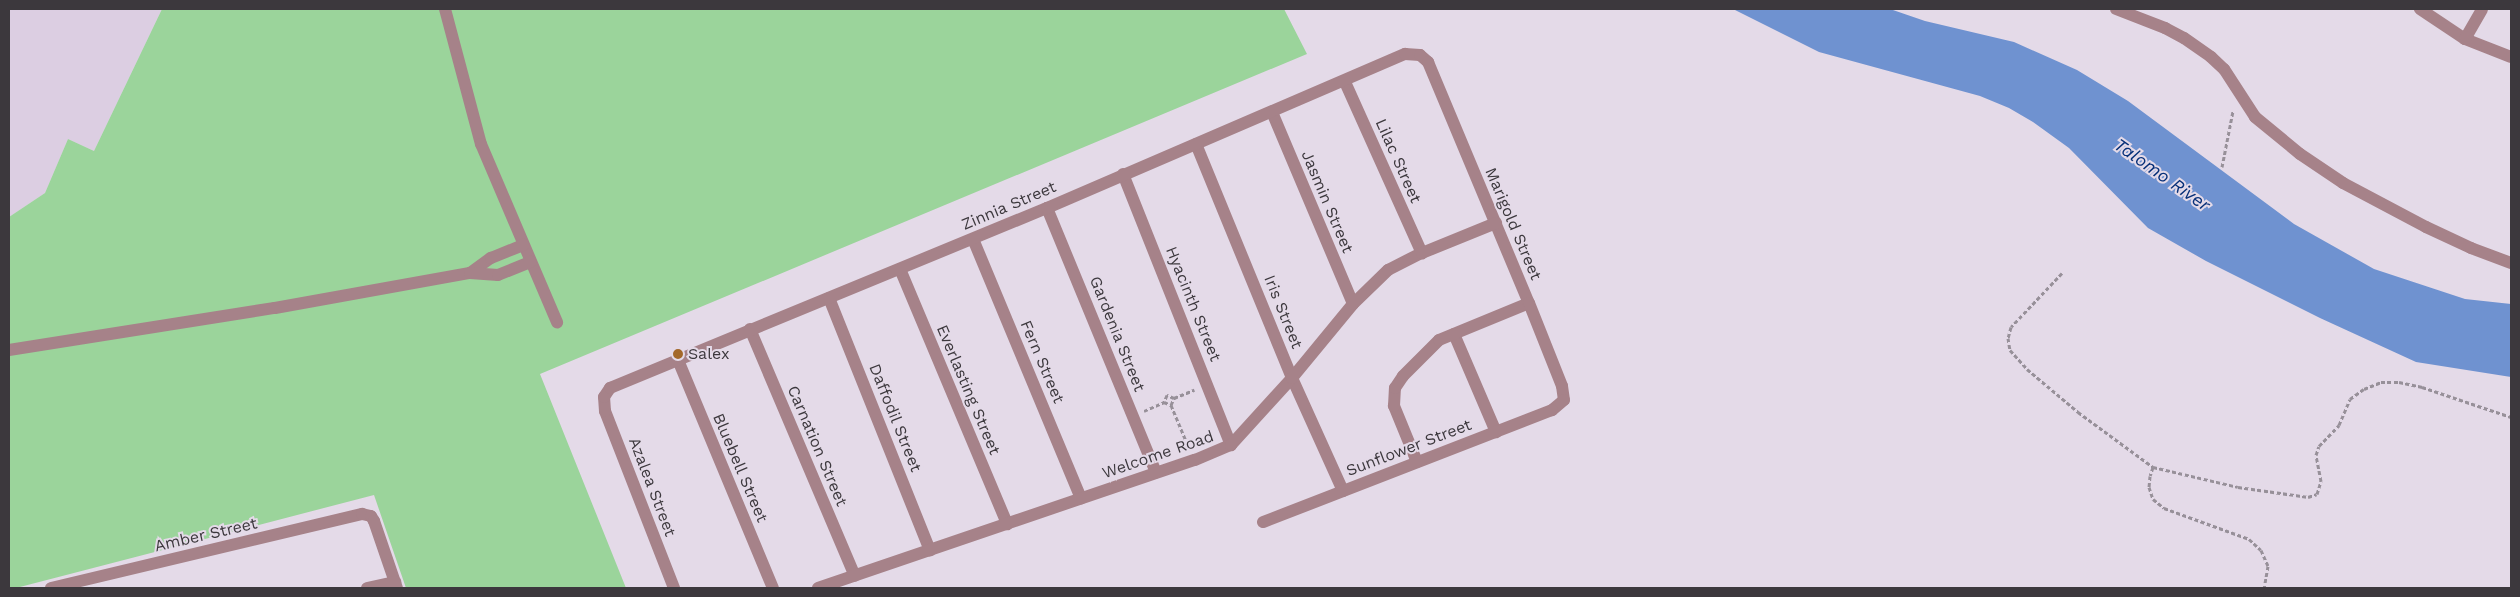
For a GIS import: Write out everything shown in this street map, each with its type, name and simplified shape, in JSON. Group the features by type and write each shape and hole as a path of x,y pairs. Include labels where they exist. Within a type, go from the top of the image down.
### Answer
{"street":[{"path":"445,9 481,144 557,322"},
{"path":"2116,9 2165,28 2196,45 2224,69 2255,118 2300,154 2343,183 2426,227 2471,248 2511,263"},
{"path":"2420,9 2465,39 2511,57"},
{"path":"2465,39 2482,9"},
{"name":"Zinnia Street","path":"604,397 610,388 1047,208 1123,174 1345,82 1405,54 1420,56 1428,62"},
{"name":"Marigold Street","path":"1428,62 1529,303 1562,386 1564,400"},
{"name":"Lilac Street","path":"1345,82 1422,253"},
{"name":"Jasmin Street","path":"1272,112 1353,304"},
{"name":"Iris Street","path":"1196,144 1292,378 1343,491"},
{"name":"Hyacinth Street","path":"1123,174 1231,445"},
{"name":"Gardenia Street","path":"1047,208 1156,472"},
{"name":"Welcome Road","path":"818,588 1195,460 1231,445 1292,378 1353,304 1388,270 1422,253 1496,223"},
{"name":"Fern Street","path":"973,239 1081,498"},
{"path":"470,273 491,258 523,245"},
{"path":"9,350 275,308 470,273 498,275 531,262"},
{"name":"Everlasting Street","path":"900,269 1007,524"},
{"name":"Daffodil Street","path":"829,298 930,551"},
{"path":"1417,462 1394,406 1395,388 1430,346 1529,303"},
{"name":"Carnation Street","path":"750,329 855,576"},
{"path":"1454,334 1496,432"},
{"name":"Bluebell Street","path":"678,360 773,588"},
{"name":"Azalea Street","path":"604,397 605,411 674,588"},
{"name":"Sunflower Street","path":"1262,522 1552,410 1564,400"},
{"name":"Amber Street","path":"51,588 357,515 368,515 374,521 396,585"},
{"path":"367,588 396,585"}],"path":[{"path":"2222,167 2236,88"},
{"path":"2062,273 2011,327 2008,338 2010,350 2027,369 2078,412 2153,467 2238,487 2308,497 2317,494 2321,481 2316,455 2319,446 2339,425 2350,399 2364,389 2381,382 2400,382 2422,387 2511,417"},
{"path":"1171,405 1174,398 1208,384"},
{"path":"1133,416 1164,402 1167,395 1174,398"},
{"path":"1164,402 1171,405 1195,460"},
{"path":"2153,467 2149,487 2152,499 2164,508 2249,539 2261,550 2268,566 2264,588"}],"shaded area":[{"path":"9,9 162,9 94,151 68,139 45,193 9,217"}],"green space":[{"path":"162,9 1284,9 1307,54 540,374 626,588 406,588 374,495 16,588 9,588 9,217 45,193 68,139 94,151"}],"water":[{"name":"Talomo River","path":"1733,9 1890,9 1925,21 2014,42 2077,70 2128,101 2294,224 2374,269 2465,299 2511,304 2511,377 2416,362 2320,318 2206,261 2148,228 2069,148 2033,122 2009,108 1980,96 1819,52"}],"place":[{"name":"Salex","path":"678,354"}]}
